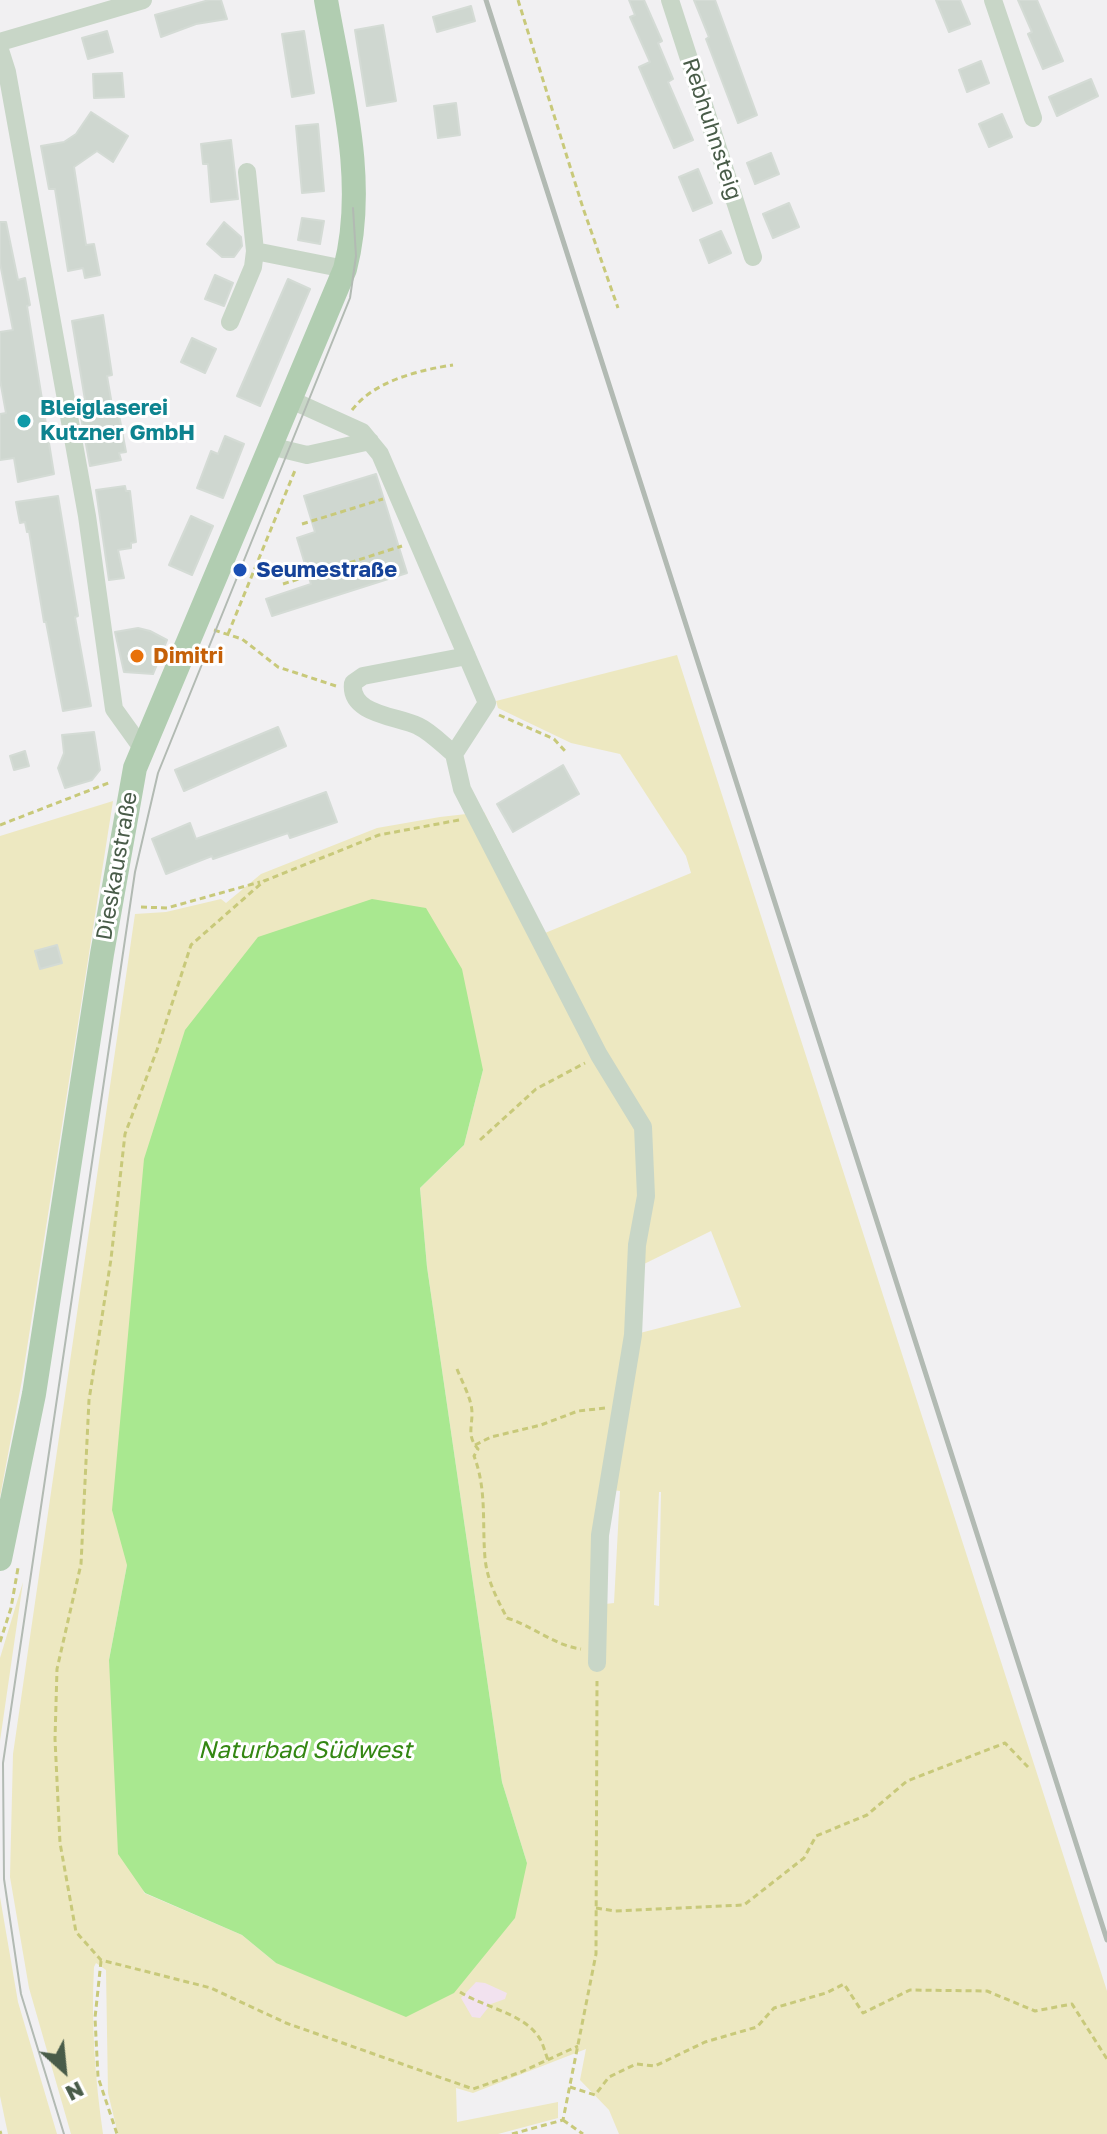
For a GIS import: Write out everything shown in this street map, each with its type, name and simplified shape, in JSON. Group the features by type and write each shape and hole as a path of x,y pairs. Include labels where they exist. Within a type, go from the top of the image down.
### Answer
{"main road":[{"name":"Dieskaustraße","path":"0,1559 34,1394 102,954 139,758 345,269 350,250 353,156 326,0"}],"street":[{"path":"0,42 143,0"},
{"name":"Rebhuhnsteig","path":"670,0 753,257"},
{"path":"993,0 1033,118"},
{"path":"0,50 87,516 114,709 139,758"},
{"path":"230,322 253,267 255,251 247,172"},
{"path":"255,251 345,269"},
{"path":"289,399 362,432 380,454 487,703 454,754"},
{"path":"270,446 307,455 370,441"},
{"path":"467,656 363,676 353,683 352,689 360,703 386,717 417,725 454,754 462,789 599,1055 643,1127 646,1196 637,1245 633,1335 600,1535 597,1658"}],"path":[{"path":"518,0 583,208 618,308"},
{"path":"343,422 357,404 378,389 417,373 453,365"},
{"path":"228,634 290,483"},
{"path":"302,524 398,495"},
{"path":"283,584 418,541"},
{"path":"212,629 242,639 278,667 313,680 352,689"},
{"path":"483,709 554,739 565,751"},
{"path":"0,825 101,788 139,758"},
{"path":"141,907 167,908 264,881 379,835 449,820 479,818"},
{"path":"264,881 191,945 157,1050 125,1134 111,1259 89,1400 81,1564 57,1669 55,1739 60,1843 76,1932 101,1960 211,1988 286,2023 473,2089 578,2046"},
{"path":"480,1140 536,1089 599,1055"},
{"path":"457,1369 472,1411 469,1429 478,1449 474,1456 484,1496 485,1562 495,1598 507,1618 521,1622 548,1640 597,1658 596,1954 563,2120"},
{"path":"475,1445 491,1437 541,1425 578,1411 621,1405"},
{"path":"596,1908 615,1911 744,1905 804,1858 816,1836 867,1815 907,1781 1005,1743 1028,1767"},
{"path":"101,1960 95,2018 98,2077 117,2134"},
{"path":"570,2087 595,2095 609,2077 636,2064 655,2066 705,2042 757,2027 774,2008 826,1993 844,1984 863,2013 910,1990 987,1991 1035,2011 1072,2004 1107,2059"},
{"path":"460,1992 478,2004 510,2014 538,2035 548,2060"},
{"path":"512,2134 563,2120"},
{"path":"563,2120 583,2134"}],"shaded area":[{"path":"677,655 1107,1991 1107,2134 619,2134 609,2110 580,2080 586,2049 473,2093 456,2088 457,2122 558,2102 558,2118 498,2134 118,2134 108,2093 106,1970 96,1963 93,2030 103,2134 71,2134 29,1988 10,1877 13,1754 135,914 166,912 221,899 226,903 261,874 377,828 484,812 545,933 691,873 686,856 620,754 571,743 498,708 496,701","holes":["483,1070 464,1145 420,1188 427,1267 502,1782 527,1863 276,1963 242,1935 144,1893 109,1660 127,1565","711,1231 741,1307 640,1333 642,1265","613,1490 620,1491 614,1603 605,1604 605,1533","659,1492 661,1492 659,1606 654,1605"]},
{"path":"113,801 22,1380 0,1497 0,836"},
{"path":"23,1582 0,1741 0,1658"},
{"path":"0,1897 18,2002 57,2134 8,2134 0,2096"}],"sand":[{"path":"476,1982 507,1993 505,1999 491,2004 480,2018 472,2017 461,1998"}],"water":[{"name":"Naturbad Südwest","path":"372,899 426,908 462,969 483,1070 464,1145 420,1188 427,1267 502,1782 527,1863 515,1918 454,1993 406,2017 276,1963 242,1935 145,1893 118,1854 109,1660 127,1565 112,1510 144,1159 185,1030 258,937"}],"building":[{"path":"209,0 221,0 227,19 196,24 161,37 155,15"},
{"path":"629,0 644,0 662,41 658,43 673,79 668,82 693,140 674,148 639,67 650,62 630,17 635,15"},
{"path":"694,0 715,0 757,115 738,123"},
{"path":"936,0 960,0 970,24 949,32"},
{"path":"1018,0 1037,0 1063,61 1043,69"},
{"path":"471,6 475,21 437,32 433,17"},
{"path":"383,25 396,101 367,106 355,30"},
{"path":"107,31 113,52 88,59 82,38"},
{"path":"304,31 314,93 292,97 282,34"},
{"path":"981,61 989,83 967,92 959,70"},
{"path":"122,73 124,97 94,98 93,74"},
{"path":"1091,79 1098,96 1057,116 1049,97"},
{"path":"456,103 460,135 438,138 434,106"},
{"path":"91,112 128,136 113,162 97,151 74,167 86,245 94,244 100,275 85,278 83,268 68,271 55,189 49,189 41,146 64,142 76,134"},
{"path":"1002,114 1012,137 989,147 979,124"},
{"path":"318,124 324,191 302,193 296,126"},
{"path":"231,140 238,199 211,202 208,164 203,164 201,144"},
{"path":"771,153 779,174 755,184 747,163"},
{"path":"698,169 712,203 693,211 679,177"},
{"path":"789,203 799,227 773,238 763,214"},
{"path":"302,218 324,221 320,244 298,240"},
{"path":"0,222 6,222 18,280 25,278 54,474 18,482 14,458 0,460 0,414 6,413 0,380 0,332 13,330 0,263"},
{"path":"224,222 241,237 242,246 234,257 222,257 207,244"},
{"path":"721,231 731,253 709,263 700,240"},
{"path":"215,275 233,283 224,306 205,299"},
{"path":"288,279 310,289 260,406 237,396"},
{"path":"103,315 112,375 107,376 112,405 117,404 126,452 119,453 121,460 90,466 78,401 85,400 72,321"},
{"path":"192,338 216,349 205,373 181,362"},
{"path":"225,436 244,444 223,498 197,488 211,451 218,454"},
{"path":"376,474 407,573 272,616 266,599 311,584 297,538 315,532 304,496"},
{"path":"125,486 126,491 130,491 136,542 131,543 131,548 118,550 124,578 109,580 96,490"},
{"path":"58,496 91,706 63,711 29,531 25,522 20,523 16,502"},
{"path":"191,516 213,526 192,575 169,565"},
{"path":"138,628 167,640 153,674 124,672 115,632"},
{"path":"278,727 286,746 184,791 175,770"},
{"path":"94,732 100,770 92,780 65,788 58,768 64,753 62,735"},
{"path":"25,751 29,766 14,770 10,756"},
{"path":"563,765 579,794 513,832 497,804"},
{"path":"326,792 337,822 290,838 288,833 213,859 212,856 166,874 152,839 190,823 196,839"},
{"path":"57,945 62,963 40,969 35,951"}],"tram line":[{"path":"64,2134 21,1994 4,1879 3,1763 135,872 158,773 350,298 356,256 353,208"}],"railway":[{"path":"486,0 1107,1940"}],"place":[{"name":"Bleiglaserei Kutzner GmbH","path":"24,421"},
{"name":"Seumestraße","path":"240,570"},
{"name":"Dimitri","path":"137,656"}]}
